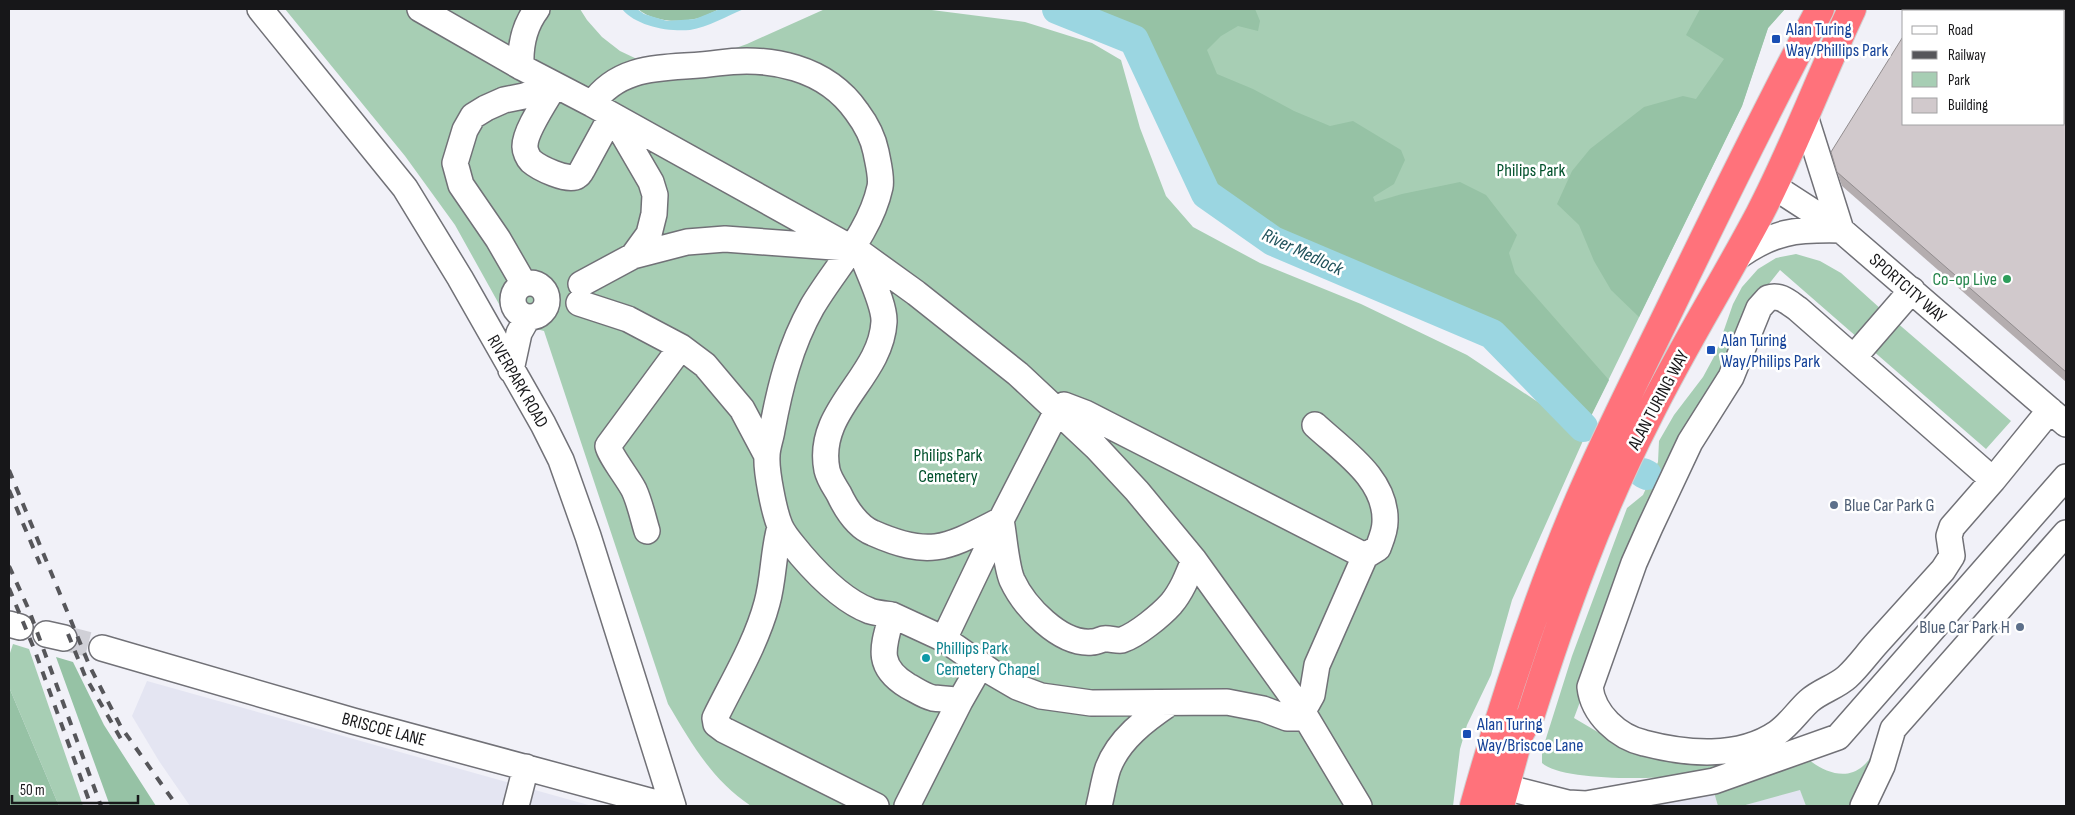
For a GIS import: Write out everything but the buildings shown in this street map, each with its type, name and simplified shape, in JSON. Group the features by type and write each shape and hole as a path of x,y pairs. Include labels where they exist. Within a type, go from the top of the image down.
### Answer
{"highway":[{"name":"ALAN TURING WAY","path":"1474,806 1494,734 1525,642 1579,500 1609,433 1739,168 1820,9"},
{"name":"ALAN TURING WAY","path":"1502,797 1520,733 1531,714 1568,604 1604,511 1647,417 1736,258 1773,186 1806,116 1852,9"},
{"name":"SPORTCITY WAY","path":"1739,168 1773,186"}],"street":[{"name":"RIVERPARK ROAD","path":"260,9 404,188 460,278 543,424 561,460 632,670 673,806"},
{"path":"420,9 521,67 602,109 857,251 916,293 1011,368 1058,410 1137,491 1194,560 1303,714 1359,806"},
{"path":"521,67 520,53 524,34 527,24 537,9"},
{"path":"555,85 529,131 525,146 530,160 541,167 571,178 577,176 582,170 602,109 607,87 621,77 640,70 738,60 774,63 802,69 825,80 848,98 862,119 874,140 878,164 880,184 874,208 860,235 857,251 813,307 793,349 777,400 767,456"},
{"path":"511,370 519,333 528,317 544,311 537,290 498,239 461,185 454,163 465,130 473,116 504,100 524,96 555,85"},
{"path":"580,294 633,256 649,234 654,214 655,195 644,167 602,109"},
{"path":"1736,258 1756,243 1783,233 1810,229 1841,230 1806,116"},
{"name":"SPORTCITY WAY","path":"1773,186 1841,230 2058,417"},
{"path":"633,256 687,242 726,238 857,251"},
{"path":"857,251 880,300 885,321 874,359 835,416 826,452 827,471 834,486 858,522 870,532 902,545 918,548 942,546 958,542 1001,520"},
{"path":"537,290 580,294 680,347 705,365 742,409 767,456 780,527 774,555 768,602 758,632 715,718 716,724 724,730 876,806"},
{"path":"1854,357 1912,290"},
{"path":"1993,480 1854,357 1786,300 1778,297 1768,298 1758,308 1731,377 1690,442 1634,563 1590,687 1591,697 1596,710 1618,730 1634,741 1677,750 1701,752 1747,746 1766,740 1789,723 1809,701 1848,676 1943,570 1952,556 1949,536 1952,527 1993,480 2058,417"},
{"path":"648,531 635,492 612,456 608,446 680,347"},
{"path":"944,639 1001,520 1058,410 1064,405 1085,413 1365,556"},
{"path":"1303,714 1312,695 1317,664 1365,556 1378,548 1385,522 1379,492 1371,478 1315,425"},
{"path":"1502,797 1586,804 1714,781 1838,737 2066,477"},
{"path":"1001,520 1011,579 1031,610 1061,634 1076,640 1092,642 1104,639 1121,640 1139,630 1171,604 1181,589 1194,560"},
{"path":"780,527 814,570 833,587 870,611 892,615 944,639 980,666 1017,687 1041,696 1090,703 1228,702 1263,709 1287,718 1303,714"},
{"path":"1863,806 1882,766 1893,729 2066,533"},
{"path":"892,615 884,644 883,659 889,670 897,679 932,698 948,698 960,701"},
{"name":"BRISCOE LANE","path":"102,648 353,720 668,806"},
{"path":"907,806 960,701 980,666"},
{"path":"1099,806 1108,768 1124,740 1146,720 1170,703"},
{"path":"516,806 526,767"}],"shaded area":[{"path":"147,681 592,806 190,806 159,761 132,716"},
{"path":"1713,789 1718,806 1652,806"},
{"path":"1800,789 1806,806 1742,806"}],"green space":[{"name":"Philips Park Cemetery","path":"285,9 580,9 602,37 620,51 639,60 705,59 747,44 825,9 924,9 1025,22 1092,43 1121,60 1140,128 1166,196 1193,227 1260,263 1361,304 1467,355 1586,434 1512,600 1491,675 1467,725 1460,749 1453,806 751,806 737,796 713,772 694,747 668,704 544,331 509,322 455,225 405,156"},
{"path":"638,9 720,9 701,17 680,21 664,20 650,16"},
{"name":"Philips Park","path":"1063,9 1785,9 1768,28 1742,106 1587,424 1494,331 1273,238 1208,192 1136,39"},
{"path":"1063,9 1255,9 1260,21 1258,31 1238,26 1221,36 1207,50 1217,74 1330,126 1353,121 1401,150 1405,160 1394,184 1373,197 1375,202 1402,194 1460,182 1486,195 1517,235 1509,253 1515,273 1609,380 1587,424 1494,331 1273,238 1208,192 1136,39"},
{"path":"1700,9 1785,9 1768,28 1742,106 1639,317 1611,290 1594,261 1579,225 1557,204 1572,171 1590,149 1644,107 1683,96 1696,99 1724,59 1686,35"},
{"path":"1796,254 1820,261 1841,273 1882,310 1858,338 1780,270 1757,299 1590,675 1574,718 1613,741 1784,745 1718,769 1694,775 1649,778 1596,777 1554,769 1542,763 1542,751 1572,656 1627,508 1643,495 1658,462 1659,441 1674,415 1703,377 1716,353 1733,304 1742,287 1758,269 1776,258"},
{"path":"1895,321 2011,421 1986,449 1872,350"},
{"path":"13,644 29,649 83,806 59,806 9,687 9,656"},
{"path":"56,657 73,662 104,725 156,806 110,806"},
{"path":"9,687 59,806 9,806"},
{"path":"1883,731 1854,806 1806,806 1800,790 1742,806 1718,806 1713,789 1809,760 1822,768 1836,773 1843,774 1856,771 1870,759"}],"water":[{"path":"622,9 637,9 644,14 667,21 695,19 720,9 744,9 704,26 690,30 672,30 644,24 635,20"}],"waterway":[{"name":"River Medlock","path":"1057,9 1134,40 1206,194 1273,241 1492,334 1583,427"},
{"name":"River Medlock","path":"1643,473 1647,475"}],"tunnel":[{"path":"64,638 102,648"}],"railway":[{"path":"9,470 90,667 121,727 177,806"},
{"path":"9,490 40,564"},
{"path":"9,566 29,610 101,806"},
{"path":"9,588 35,651 91,806"},
{"path":"68,634 85,676 121,739"}],"place":[{"name":"Alan Turing Way/Phillips Park","path":"1776,39"},
{"name":"Co-op Live","path":"2007,279"},
{"name":"Alan Turing Way/Philips Park","path":"1711,350"},
{"name":"Blue Car Park G","path":"1834,505"},
{"name":"Blue Car Park H","path":"2020,627"},
{"name":"Phillips Park Cemetery Chapel","path":"926,658"},
{"name":"Alan Turing Way/Briscoe Lane","path":"1467,734"}]}
